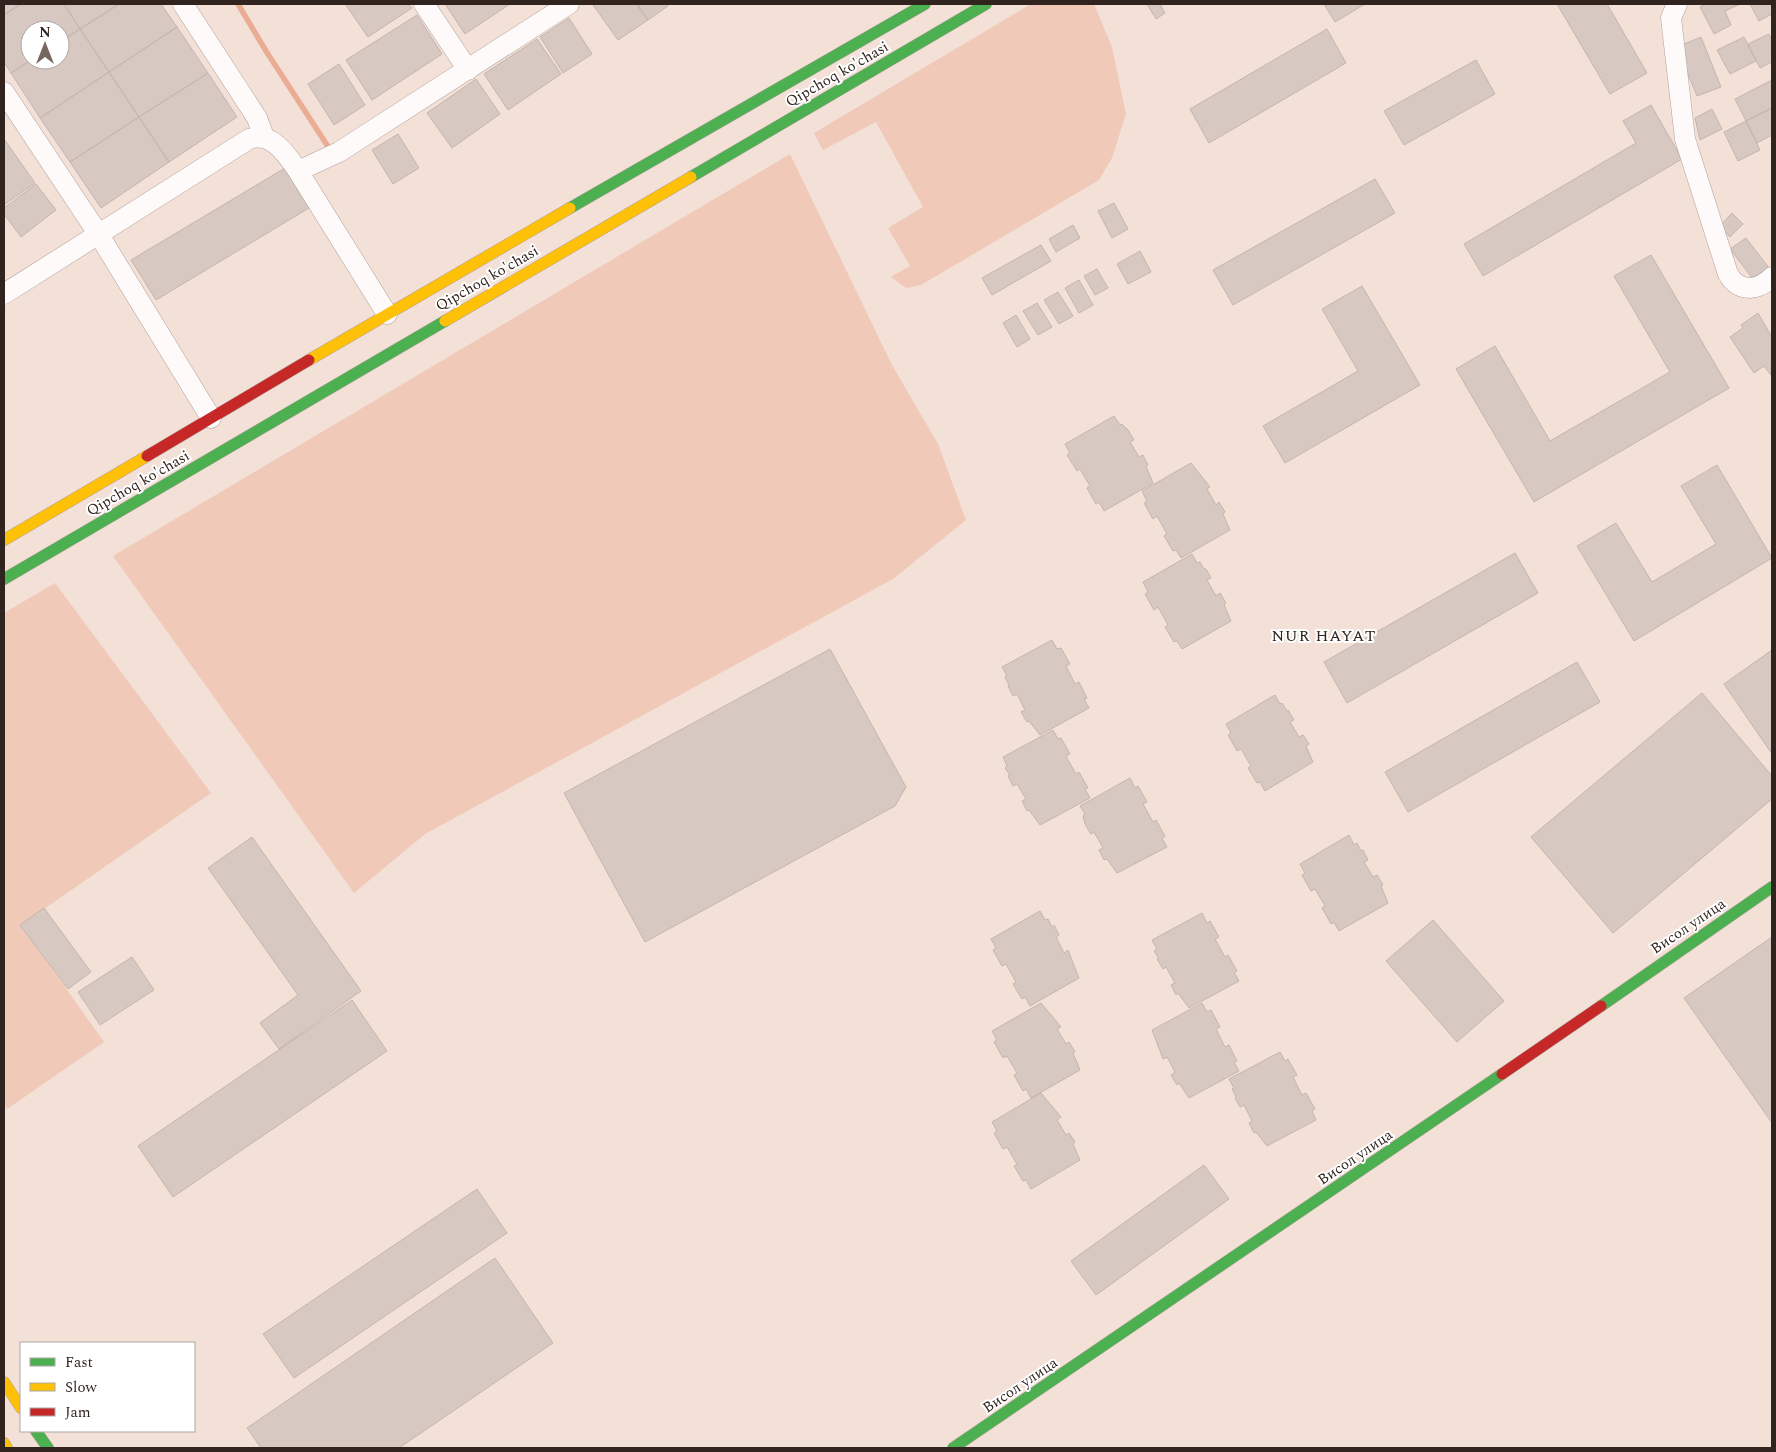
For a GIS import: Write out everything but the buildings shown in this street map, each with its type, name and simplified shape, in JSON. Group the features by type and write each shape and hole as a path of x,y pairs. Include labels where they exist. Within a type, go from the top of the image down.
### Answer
{"main road":[{"name":"Qipchoq ko'chasi","path":"4,540 438,284 925,4"},
{"name":"Qipchoq ko'chasi","path":"4,579 986,4"},
{"path":"438,284 437,304 457,313"},
{"name":"Висол улица","path":"953,1448 1373,1164 1600,1004 1772,887"},
{"path":"4,1382 20,1406"},
{"path":"37,1432 48,1448"},
{"path":"4,1443 8,1448"}],"street":[{"path":"183,4 257,118 264,137"},
{"path":"424,4 468,70"},
{"path":"298,170 332,155 569,4"},
{"path":"1677,4 1671,18 1685,139 1728,274 1733,283 1741,288 1754,288 1765,284 1772,277"},
{"path":"4,92 99,235 211,418"},
{"path":"4,294 249,139 264,137 276,143 298,170 387,314"}],"shaded area":[{"path":"1031,4 1094,4 1112,47 1126,114 1112,158 1099,180 921,285 906,288 891,277 910,266 888,228 923,207 876,122 823,150 814,133"},
{"path":"790,154 892,365 938,444 966,520 893,579 425,834 354,893 113,556"},
{"path":"55,583 211,793 21,925 104,1042 7,1109 4,1104 4,613"}],"waterway":[{"path":"238,4 327,145"}],"traffic: fast":[{"path":"570,208 925,4"},
{"path":"691,177 986,4"},
{"path":"4,579 445,321"},
{"path":"1601,1006 1772,887"},
{"path":"953,1448 1502,1074"},
{"path":"37,1432 48,1448"}],"traffic: slow":[{"path":"445,321 691,177"},
{"path":"309,360 570,208"},
{"path":"4,540 147,456"},
{"path":"4,1382 20,1406"},
{"path":"4,1443 7,1448"}],"traffic: jam":[{"path":"147,456 309,360"},
{"path":"1502,1074 1601,1006"}],"district":[{"name":"NUR HAYAT","path":"1324,635"}]}
